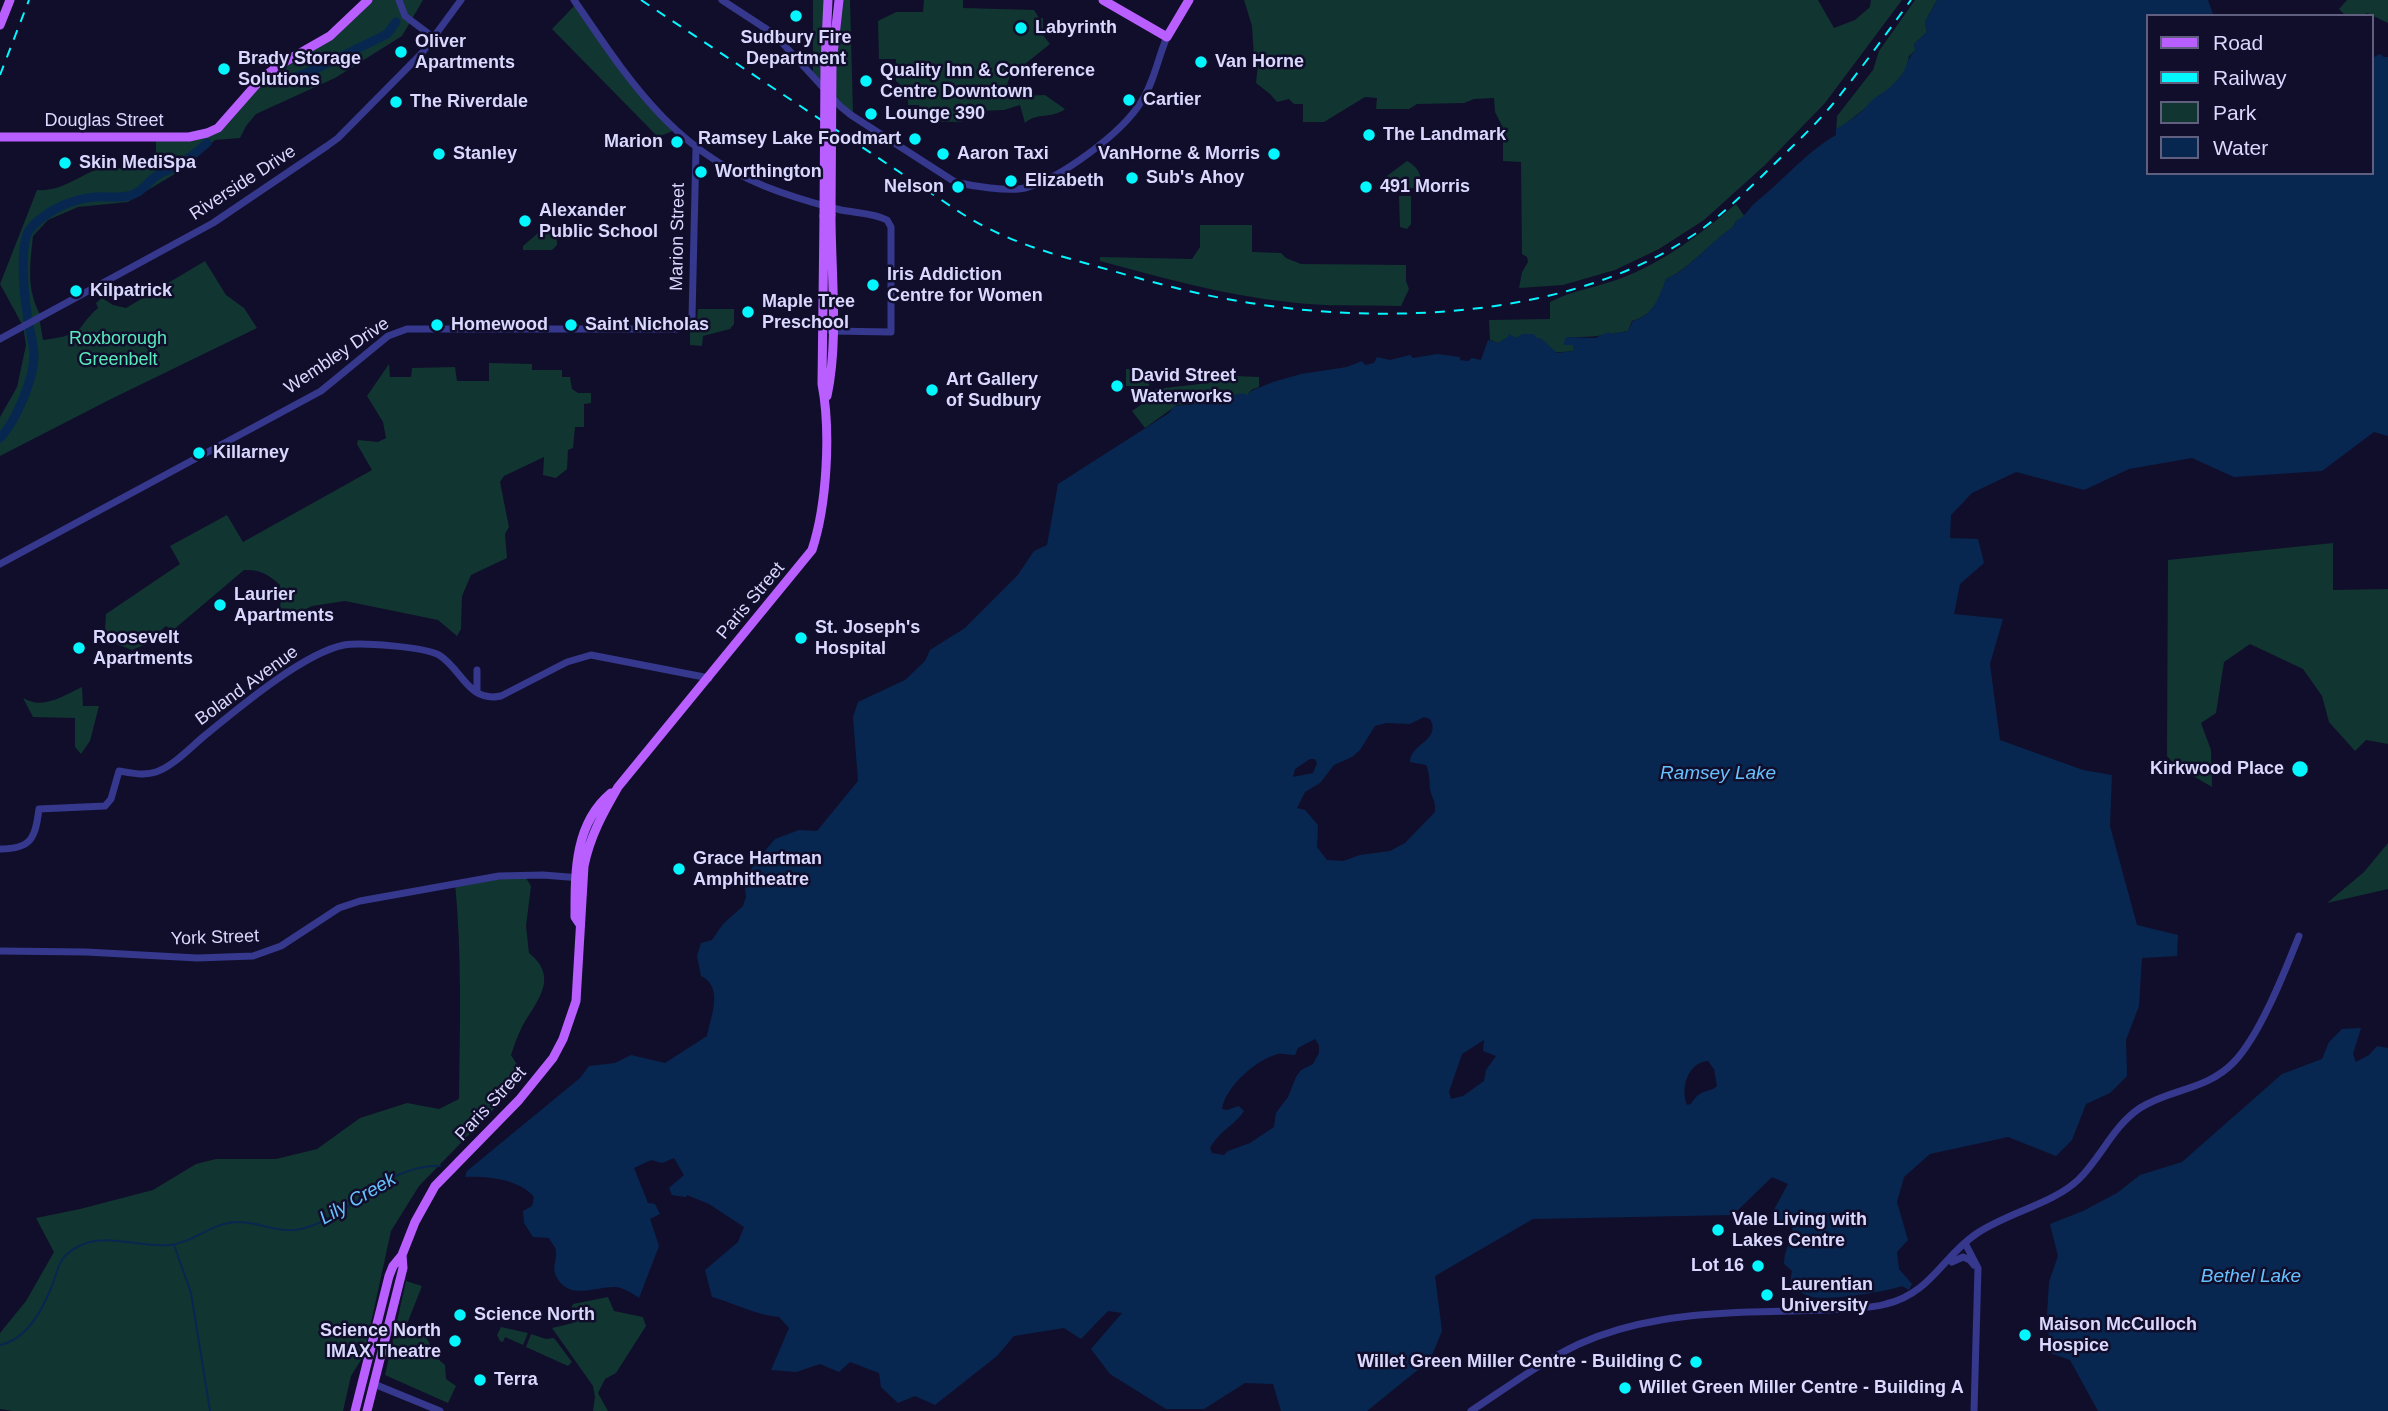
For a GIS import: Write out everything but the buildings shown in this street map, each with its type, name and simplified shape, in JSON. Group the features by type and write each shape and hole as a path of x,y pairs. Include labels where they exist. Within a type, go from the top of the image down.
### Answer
{"main road":[{"path":"0,25 10,0"},
{"name":"Douglas Street","path":"0,137 189,137 207,133 223,123 268,74 330,36 368,0"},
{"name":"Paris Street","path":"355,1411 382,1300 393,1266 402,1255 415,1222 436,1186 519,1100 553,1058 563,1039 576,1001 579,923 575,917 579,848 589,820 598,805 618,787 812,550 824,504 825,401 831,367 827,215 828,0"},
{"name":"Paris Street","path":"828,64 839,0"},
{"path":"1103,0 1167,37 1189,0"},
{"path":"1151,27 1166,27 1180,15"},
{"name":"Paris Street","path":"367,1411 403,1268 402,1255"},
{"path":"360,1392 364,1386 374,1384 371,1372 393,1266"}],"street":[{"path":"399,0 405,16 433,37"},
{"name":"Riverside Drive","path":"0,339 213,223 338,138 422,53 461,0"},
{"path":"574,0 648,103 696,148 732,171 767,187 815,203 887,220 891,227 891,332 828,331"},
{"path":"722,0 774,34 845,110 955,182 1023,188 1064,170 1118,128 1141,103 1167,37"},
{"name":"Marion Street","path":"688,325 692,317 696,148"},
{"name":"Wembley Drive","path":"0,564 318,392 398,331 454,328 677,329 688,325"},
{"name":"Boland Avenue","path":"0,849 16,848 28,842 36,829 39,809 106,806 111,799 119,772 147,774 164,768 241,707 323,652 345,645 384,645 438,654 462,681 477,693"},
{"path":"477,670 477,693 491,699 502,696 567,662 592,655 709,678"},
{"name":"York Street","path":"0,951 197,958 253,956 281,946 339,908 360,901 480,878 542,875 579,878"},
{"path":"1471,1411 1566,1350 1614,1331 1667,1318 1887,1304 1919,1291 1965,1243 2003,1217 2070,1187 2088,1169 2117,1130 2142,1107 2209,1082 2228,1068 2249,1043 2299,936"},
{"path":"1965,1243 1977,1266 1974,1411"},
{"path":"1945,1264 1963,1257 1977,1266"},
{"path":"374,1384 440,1411"}],"green space":[{"name":"Roxborough Greenbelt","path":"368,0 423,0 402,36 335,78 256,114 240,138 215,140 183,169 128,202 78,207 48,220 33,236 31,287 41,316 43,340 74,333 98,308 96,303 102,298 113,305 126,308 205,261 226,295 244,308 257,328 0,456 0,417 17,387 26,345 23,326 0,284 37,190 65,185 106,167 122,169 130,163 156,157 156,136 189,136 217,127 255,85 322,41"},
{"path":"813,0 827,0 821,85 813,76"},
{"path":"841,0 850,0 853,114 834,96 834,60"},
{"path":"924,0 963,0 963,8 1034,10 1039,18 1043,18 1043,35 1050,44 1010,76 1007,85 1020,96 1045,95 1065,109 1025,123 1020,105 1004,110 978,111 961,122 919,121 919,105 908,105 908,91 896,81 896,59 879,59 878,21 896,12 923,12"},
{"path":"1244,0 1818,0 1834,28 1855,20 1870,7 1871,0 1902,0 1825,103 1765,165 1704,220 1659,249 1615,270 1563,285 1519,288 1522,272 1528,262 1527,257 1522,254 1521,162 1503,161 1503,128 1495,112 1494,98 1474,99 1464,103 1417,104 1409,109 1376,109 1377,98 1365,97 1324,122 1303,122 1303,104 1294,104 1289,99 1277,102 1256,83 1258,64 1254,57 1252,26"},
{"path":"1915,0 1937,0 1925,22 1927,32 1914,44 1916,50 1909,56 1906,70 1893,86 1844,125 1836,135 1837,116 1873,70 1879,51"},
{"path":"2347,0 2388,0 2388,23 2374,14 2344,14 2339,9"},
{"path":"577,3 630,78 675,130 658,137 552,29"},
{"path":"1407,161 1419,172 1422,188 1387,188 1387,176"},
{"path":"1399,196 1411,196 1411,224 1407,229 1400,227"},
{"path":"1736,204 1745,217 1736,221 1733,227 1690,263 1666,279 1655,305 1646,315 1632,321 1628,331 1566,337 1573,345 1573,351 1562,352 1551,350 1528,335 1509,337 1498,343 1490,340 1489,320 1550,319 1550,302 1567,294 1622,278 1653,263 1696,236"},
{"path":"1200,225 1252,225 1252,252 1281,253 1301,264 1406,265 1409,289 1401,306 1302,304 1170,280 1100,261 1100,257 1192,259 1200,247"},
{"path":"556,226 557,245 552,250 523,250 523,246 538,233"},
{"path":"698,309 734,309 734,324 730,329 703,336 702,346 690,345 690,328 697,320"},
{"path":"489,363 532,364 532,370 562,370 562,377 570,377 572,389 578,393 591,393 591,403 584,404 584,427 575,427 573,448 568,450 567,469 556,478 543,475 544,457 504,476 500,482 509,527 505,534 507,558 471,575 462,596 461,629 457,636 438,620 345,601 312,606 277,624 281,601 280,585 264,573 244,570 172,631 166,626 144,645 132,650 101,638 105,630 106,614 180,564 170,546 227,515 243,542 372,470 357,444 358,440 378,442 386,438 383,422 367,396 389,364 390,377 411,377 412,368 455,367 457,381 489,381"},
{"path":"1126,369 1149,369 1149,386 1126,386"},
{"path":"1259,377 1259,387 1251,390 1248,395 1222,405 1209,400 1206,403 1177,405 1145,428 1132,411 1156,389 1209,383 1218,378"},
{"path":"2333,543 2333,590 2388,589 2388,744 2366,740 2355,751 2329,722 2322,696 2303,669 2250,644 2224,662 2216,713 2201,723 2211,750 2212,787 2176,766 2167,756 2168,560"},
{"path":"82,687 83,706 99,706 90,741 81,754 75,747 75,718 33,717 23,698 38,703 45,702"},
{"path":"2388,843 2388,889 2327,903 2364,872"},
{"path":"524,875 531,886 526,926 529,953 543,972 544,981 538,1000 521,1029 511,1055 525,1077 419,1186 391,1231 364,1355 351,1376 343,1411 0,1409 0,1333 26,1301 54,1252 36,1218 153,1190 196,1164 216,1159 276,1159 317,1149 360,1118 407,1103 439,1109 459,1099 460,964 455,883"},
{"path":"406,1281 422,1286 405,1329 426,1337 438,1359 445,1365 446,1379 456,1386 448,1403 385,1375"},
{"path":"608,1297 614,1311 643,1317 646,1326 616,1373 605,1379 598,1393 608,1411 593,1411 593,1386 552,1328 573,1323 568,1315 573,1304"},
{"path":"501,1327 528,1333 523,1345 505,1337 503,1342 500,1341 497,1335"},
{"path":"531,1334 546,1339 554,1338 572,1362 568,1366 526,1347"}],"water":[{"name":"Ramsey Lake","path":"1937,0 2208,0 2213,14 2146,14 2146,175 2374,175 2374,57 2380,54 2388,57 2388,436 2374,432 2322,471 2234,477 2192,458 2129,469 2084,490 2016,472 1972,493 1951,515 1950,538 1978,539 1984,563 1960,584 1954,614 2003,619 1990,664 2000,740 2083,770 2112,775 2110,826 2137,925 2178,935 2177,956 2142,958 2139,1006 2126,1040 2127,1076 2110,1093 2086,1104 2072,1140 2056,1156 2008,1137 1930,1154 1904,1177 1897,1202 1908,1240 1897,1252 1899,1269 1912,1284 1909,1290 1902,1286 1869,1293 1816,1298 1796,1289 1790,1283 1792,1271 1784,1264 1793,1225 1773,1225 1771,1215 1788,1184 1772,1177 1733,1215 1533,1219 1435,1276 1442,1331 1430,1360 1367,1411 1281,1411 1273,1384 1245,1383 1204,1409 1166,1409 1110,1374 1091,1349 1122,1313 1108,1311 1081,1339 1064,1328 1014,1336 997,1356 935,1405 915,1396 898,1403 881,1387 879,1373 850,1362 839,1372 820,1364 796,1372 771,1370 789,1328 779,1317 712,1297 705,1270 738,1242 744,1227 709,1204 687,1195 672,1195 669,1188 684,1175 674,1158 662,1163 651,1160 634,1168 648,1203 655,1204 660,1214 650,1219 659,1246 639,1298 617,1287 575,1291 562,1285 554,1271 554,1246 549,1238 533,1237 524,1223 523,1211 532,1206 534,1197 511,1182 465,1177 467,1171 580,1078 589,1066 615,1063 631,1055 665,1063 707,1036 714,995 708,981 701,976 697,956 701,943 712,940 723,924 743,906 746,897 744,880 775,839 799,830 817,831 858,781 853,717 858,702 905,680 925,661 930,650 965,628 1017,576 1034,551 1047,545 1058,484 1169,413 1174,406 1206,403 1209,400 1221,402 1222,405 1240,393 1248,395 1251,391 1273,382 1301,374 1347,367 1362,361 1365,365 1374,363 1377,357 1390,360 1410,355 1413,358 1437,354 1460,357 1460,360 1481,360 1488,340 1498,343 1509,334 1517,338 1522,334 1534,334 1557,353 1573,351 1573,345 1563,345 1566,337 1595,338 1608,332 1612,334 1628,331 1633,321 1651,310 1666,279 1682,270 1733,227 1736,221 1805,158 1836,135 1836,129 1859,114 1902,75 1915,51 1914,44 1927,32 1925,22","holes":["1424,717 1430,719 1432,732 1411,756 1410,762 1426,765 1435,812 1405,843 1390,851 1360,855 1343,861 1327,860 1317,847 1318,825 1305,810 1297,808 1305,792 1320,783 1334,765 1360,750 1375,726 1386,723 1410,724","1310,759 1315,759 1317,763 1313,773 1293,777 1295,769","1315,1039 1319,1045 1319,1053 1313,1064 1301,1070 1296,1077 1288,1097 1276,1113 1274,1127 1250,1143 1224,1155 1212,1153 1210,1148 1214,1142 1244,1111 1239,1106 1222,1109 1236,1083 1261,1062 1280,1054 1295,1055 1298,1048","1484,1040 1483,1051 1496,1056 1486,1070 1484,1081 1463,1096 1451,1099 1449,1092 1462,1054","1708,1061 1714,1069 1717,1086 1702,1093 1687,1105 1687,1077 1701,1062"]},
{"name":"Bethel Lake","path":"2361,1028 2353,1054 2356,1062 2369,1055 2377,1046 2388,1048 2388,1411 2098,1411 2070,1360 2050,1353 2047,1315 2049,1282 2058,1256 2050,1224 2117,1193 2140,1175 2182,1162 2282,1074 2322,1059 2329,1042 2342,1029"}],"waterway":[{"path":"281,83 387,34 396,22"},
{"path":"0,438 23,399 33,365 34,350 23,270 24,246 30,229 51,211 69,203 87,198 123,197 133,194 207,143"},
{"name":"Lily Creek","path":"0,1345 17,1338 30,1325 45,1301 62,1261 79,1246 100,1240 169,1245 187,1241 220,1225 238,1222 285,1230 301,1229 336,1214 402,1173 440,1166"},
{"path":"174,1245 191,1293 210,1411"}],"railway":[{"path":"0,75 29,0"},
{"path":"641,0 961,213 1016,241 1053,254 1198,293 1303,310 1359,313 1474,309 1530,300 1585,286 1637,266 1684,241 1733,204 1815,124 1853,79 1911,0"}],"place":[{"name":"Sudbury Fire Department","path":"796,16"},
{"name":"Labyrinth","path":"1021,28"},
{"name":"Oliver Apartments","path":"401,52"},
{"name":"Van Horne","path":"1201,62"},
{"name":"Brady Storage Solutions","path":"224,69"},
{"name":"Quality Inn & Conference Centre Downtown","path":"866,81"},
{"name":"Cartier","path":"1129,100"},
{"name":"The Riverdale","path":"396,102"},
{"name":"Lounge 390","path":"871,114"},
{"name":"The Landmark","path":"1369,135"},
{"name":"Ramsey Lake Foodmart","path":"915,139"},
{"name":"Marion","path":"677,142"},
{"name":"Stanley","path":"439,154"},
{"name":"Aaron Taxi","path":"943,154"},
{"name":"VanHorne & Morris","path":"1274,154"},
{"name":"Skin MediSpa","path":"65,163"},
{"name":"Worthington","path":"701,172"},
{"name":"Sub's Ahoy","path":"1132,178"},
{"name":"Elizabeth","path":"1011,181"},
{"name":"Nelson","path":"958,187"},
{"name":"491 Morris","path":"1366,187"},
{"name":"Alexander Public School","path":"525,221"},
{"name":"Iris Addiction Centre for Women","path":"873,285"},
{"name":"Kilpatrick","path":"76,291"},
{"name":"Maple Tree Preschool","path":"748,312"},
{"name":"Homewood","path":"437,325"},
{"name":"Saint Nicholas","path":"571,325"},
{"name":"David Street Waterworks","path":"1117,386"},
{"name":"Art Gallery of Sudbury","path":"932,390"},
{"name":"Killarney","path":"199,453"},
{"name":"Laurier Apartments","path":"220,605"},
{"name":"St. Joseph's Hospital","path":"801,638"},
{"name":"Roosevelt Apartments","path":"79,648"},
{"name":"Kirkwood Place","path":"2300,769"},
{"name":"Grace Hartman Amphitheatre","path":"679,869"},
{"name":"Vale Living with Lakes Centre","path":"1718,1230"},
{"name":"Lot 16","path":"1758,1266"},
{"name":"Laurentian University","path":"1767,1295"},
{"name":"Science North","path":"460,1315"},
{"name":"Maison McCulloch Hospice","path":"2025,1335"},
{"name":"Science North IMAX Theatre","path":"455,1341"},
{"name":"Willet Green Miller Centre - Building C","path":"1696,1362"},
{"name":"Terra","path":"480,1380"},
{"name":"Willet Green Miller Centre - Building A","path":"1625,1388"}]}
